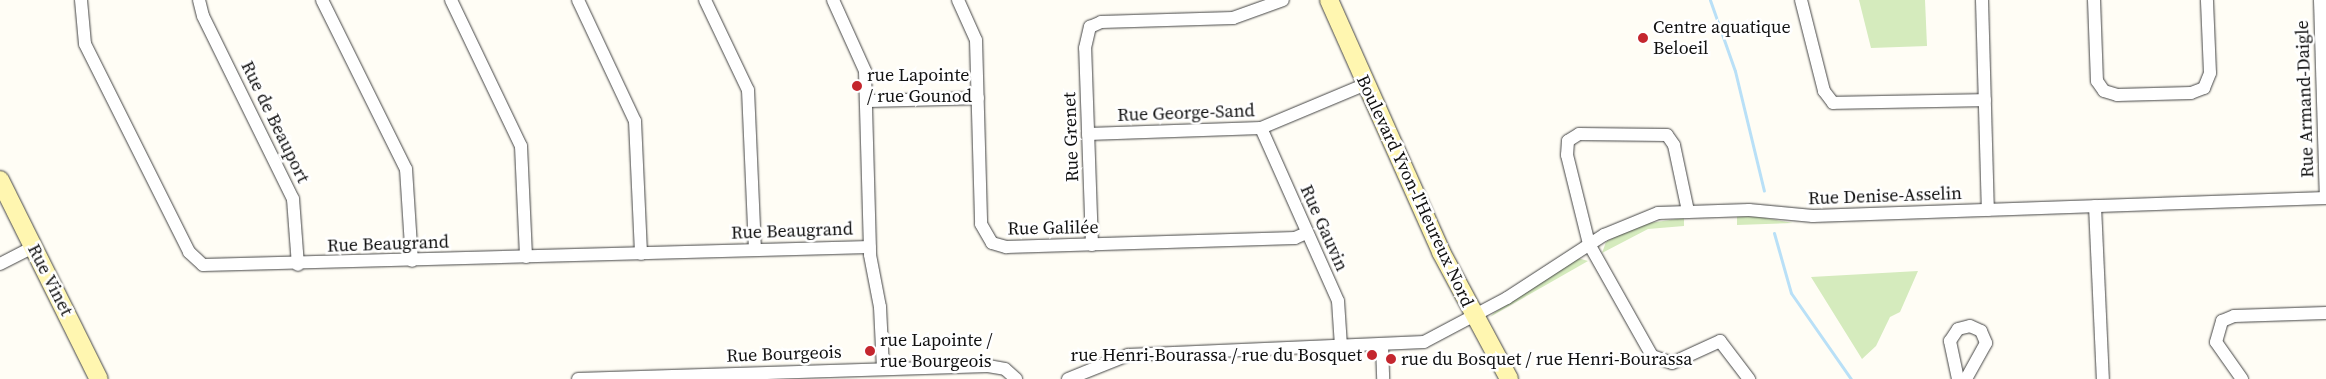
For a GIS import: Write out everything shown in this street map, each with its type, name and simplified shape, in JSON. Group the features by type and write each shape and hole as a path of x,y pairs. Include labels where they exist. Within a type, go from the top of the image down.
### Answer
{"street":[{"name":"Rue Beaugrand","path":"81,0 85,44 193,259 211,267 870,246"},
{"name":"Rue de Beauport","path":"200,0 203,16 293,199 298,264"},
{"path":"322,0 406,169 412,261"},
{"path":"451,0 521,146 526,258"},
{"path":"578,0 635,120 640,254"},
{"path":"705,0 748,90 755,250"},
{"path":"833,0 862,61 866,101 870,246 881,314 883,368"},
{"name":"Rue Galilée","path":"958,0 976,36 981,224 986,238 1002,247 1295,238 1306,233"},
{"name":"Rue Grenet","path":"1092,244 1088,134 1088,30 1101,22 1233,18 1283,0"},
{"name":"Boulevard Yvon-l'Heureux Nord","path":"1329,0 1474,316 1509,379"},
{"path":"1801,0 1824,91 1834,103 1985,100"},
{"path":"1982,0 1988,210"},
{"path":"2094,0 2097,81 2113,95 2191,93 2204,88 2210,73 2207,0"},
{"name":"Rue Armand-Daigle","path":"2320,0 2326,198"},
{"name":"Rue George-Sand","path":"1088,134 1261,128 1366,84"},
{"path":"866,101 978,98"},
{"name":"Rue Gauvin","path":"1261,128 1306,233 1338,301 1341,346"},
{"path":"1688,211 1674,145 1667,136 1576,135 1566,149 1589,244 1654,358 1672,363 1720,341 1749,379"},
{"name":"Rue Vinet","path":"0,180 99,379"},
{"name":"Rue Denise-Asselin","path":"1068,379 1128,355 1382,345 1429,340 1474,316 1589,244 1645,215 1688,211 1759,210 1813,216 2326,198"},
{"path":"2095,206 2103,379"},
{"path":"0,264 33,247"},
{"path":"2242,379 2216,342 2222,321 2234,316 2326,313"},
{"path":"1958,379 1950,341 1955,331 1970,326 1981,331 1986,343 1966,379"},
{"path":"1382,345 1383,379"},
{"name":"Rue Bourgeois","path":"578,379 696,377 883,368 994,366 1016,379"}],"green space":[{"path":"1859,0 1925,0 1927,46 1871,48"},
{"path":"1737,216 1760,217 1793,223 1737,225"},
{"path":"1684,218 1684,226 1648,229 1602,253 1606,242 1635,225"},
{"path":"1578,258 1588,261 1490,317 1494,313"},
{"path":"1918,271 1900,312 1890,317 1876,346 1862,359 1811,277"}],"waterway":[{"path":"1710,0 1735,71 1764,191"},
{"path":"1774,233 1791,293 1851,379"}],"place":[{"name":"Centre aquatique Beloeil","path":"1643,38"},
{"name":"rue Lapointe / rue Gounod","path":"857,86"},
{"name":"rue Lapointe / rue Bourgeois","path":"870,351"},
{"name":"rue Henri-Bourassa / rue du Bosquet","path":"1372,355"},
{"name":"rue du Bosquet / rue Henri-Bourassa","path":"1391,359"}]}
